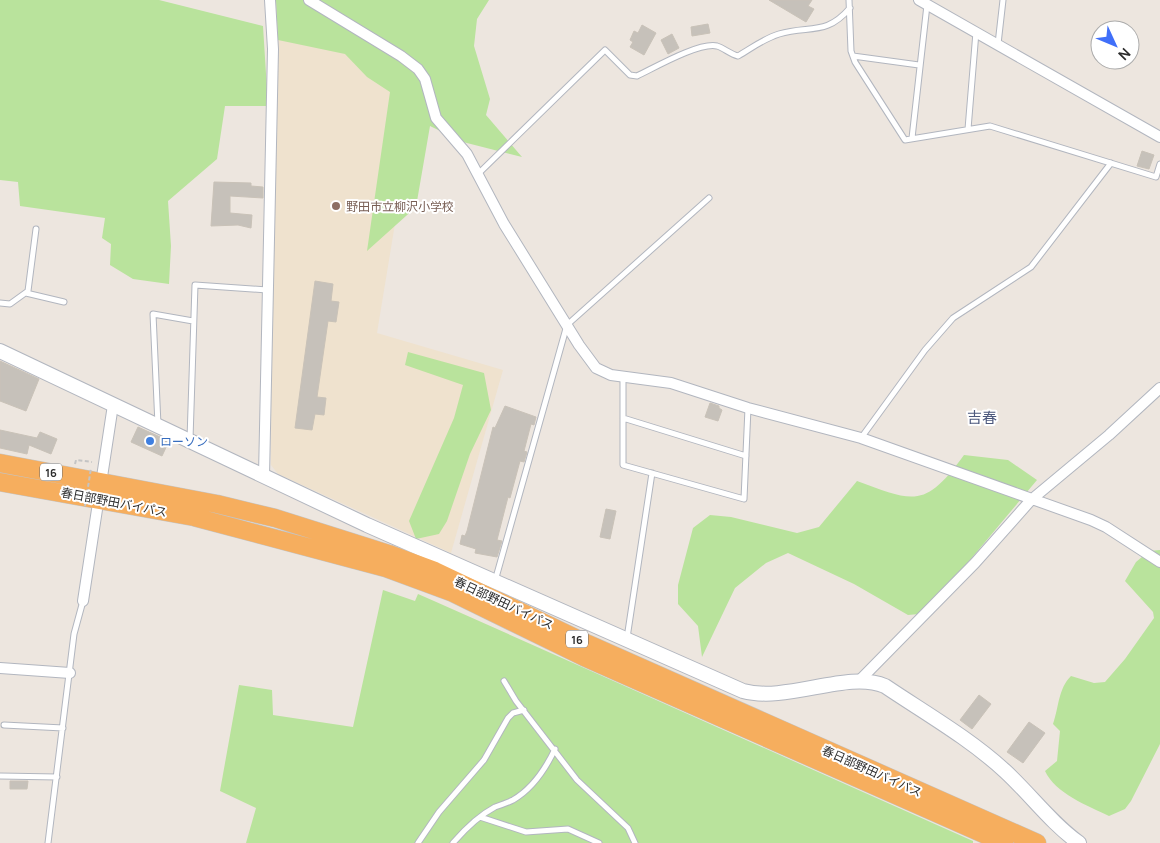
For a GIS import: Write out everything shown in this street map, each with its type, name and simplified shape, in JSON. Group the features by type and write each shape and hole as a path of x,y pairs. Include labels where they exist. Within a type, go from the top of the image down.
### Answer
{"highway":[{"name":"春日部野田バイパス","path":"0,463 386,568 452,592 584,657 1004,843"},
{"name":"春日部野田バイパス","path":"0,482 94,489 217,504 275,518 435,571 588,644 1037,843"}],"street":[{"path":"264,476 273,49 270,0"},
{"path":"309,0 401,56 418,69 425,78 436,118 467,154 504,224 566,325 596,368 610,375 671,384 748,408 861,438 1106,527 1160,562"},
{"path":"923,2 1160,137"},
{"path":"0,351 190,442 714,680 757,695 858,682 878,683 885,686 1004,770 1052,819 1079,843"},
{"path":"858,682 975,564 1031,500 1160,388"},
{"path":"83,601 94,489 113,405"},
{"path":"0,668 70,673"}],"lane":[{"path":"849,0 851,51 904,140 990,126 1156,177 1160,164"},
{"path":"998,45 1003,0"},
{"path":"912,138 923,2"},
{"path":"477,175 604,50 630,75 637,76 678,56 706,46 719,46 738,56 762,40 781,34 829,26 840,20 850,8"},
{"path":"968,129 976,32"},
{"path":"853,56 918,65"},
{"path":"861,438 926,350 953,318 1032,267 1112,163"},
{"path":"495,581 566,325 709,198"},
{"path":"0,303 10,304 28,291 36,229"},
{"path":"190,442 195,285 267,290"},
{"path":"26,293 64,302"},
{"path":"158,427 153,314 194,321"},
{"path":"622,377 622,465 744,499 748,408"},
{"path":"622,418 746,456"},
{"path":"626,641 652,473"},
{"path":"48,843 74,634 83,601"},
{"path":"504,681 577,780 628,828 635,843"},
{"path":"418,843 439,812 484,760 508,718 513,713 524,710"},
{"path":"4,725 63,728"},
{"path":"453,843 480,817 493,808 514,800 546,768 555,749"},
{"path":"0,776 57,777"},
{"path":"480,817 526,832 568,829 599,843"}],"shaded area":[{"name":"野田市立柳沢小学校","path":"273,0 312,0 419,78 377,333 503,370 451,553 278,474 271,465"}],"green space":[{"path":"0,0 159,0 263,26 268,106 225,106 217,159 168,201 171,246 169,284 133,279 110,265 111,244 102,238 105,218 20,206 18,182 0,180"},
{"path":"276,0 489,0 477,19 474,46 490,99 486,115 522,157 463,142 430,126 416,207 367,251 390,92 367,77 345,54 278,40"},
{"path":"408,352 484,373 491,410 470,454 447,521 439,534 416,539 409,521 454,418 463,385 405,365"},
{"path":"964,455 1008,460 1037,480 965,566 919,614 908,615 854,584 788,553 766,563 735,588 702,657 698,626 678,604 678,585 693,528 710,515 731,517 797,533 819,527 857,481 892,493 917,496 939,485"},
{"path":"1160,550 1160,744 1131,801 1125,809 1109,816 1064,792 1056,786 1045,771 1057,761 1060,731 1053,724 1061,692 1071,676 1094,683 1105,682 1125,659 1154,618 1153,612 1125,581 1136,562 1149,551"},
{"path":"383,590 415,601 418,594 973,841 973,843 246,843 256,808 220,791 239,685 272,690 273,715 353,727"}],"building":[{"path":"769,0 812,0 808,6 814,9 806,22"},
{"path":"708,24 710,33 692,36 691,27"},
{"path":"642,25 656,33 644,55 630,47 633,42 630,40 634,31 638,33"},
{"path":"672,34 679,48 668,54 661,40"},
{"path":"1142,151 1154,155 1149,169 1137,166"},
{"path":"214,182 251,183 251,186 263,187 263,198 230,196 230,213 252,215 251,228 238,225 211,226"},
{"path":"315,281 333,284 331,301 339,302 336,322 328,321 317,397 326,398 324,415 315,414 312,430 295,428"},
{"path":"0,361 39,379 26,411 0,401"},
{"path":"710,403 719,406 722,410 718,421 705,417"},
{"path":"505,406 536,417 534,425 531,424 524,451 527,452 524,462 520,461 510,498 508,497 497,540 502,541 497,557 475,553 476,549 460,544 462,535 465,536 467,531 493,427 495,428"},
{"name":"ローソン","path":"138,427 169,441 162,456 131,442"},
{"path":"0,430 37,438 40,432 57,439 51,454 29,445 27,454 0,448"},
{"path":"606,509 616,511 610,539 600,537"},
{"path":"979,695 991,704 972,729 960,720"},
{"path":"1029,722 1045,733 1023,763 1007,752"},
{"path":"10,781 28,781 27,789 10,789"}],"place":[{"name":"野田市立柳沢小学校","path":"336,206"},
{"name":"ローソン","path":"150,441"}],"district":[{"name":"吉春","path":"982,417"}]}
